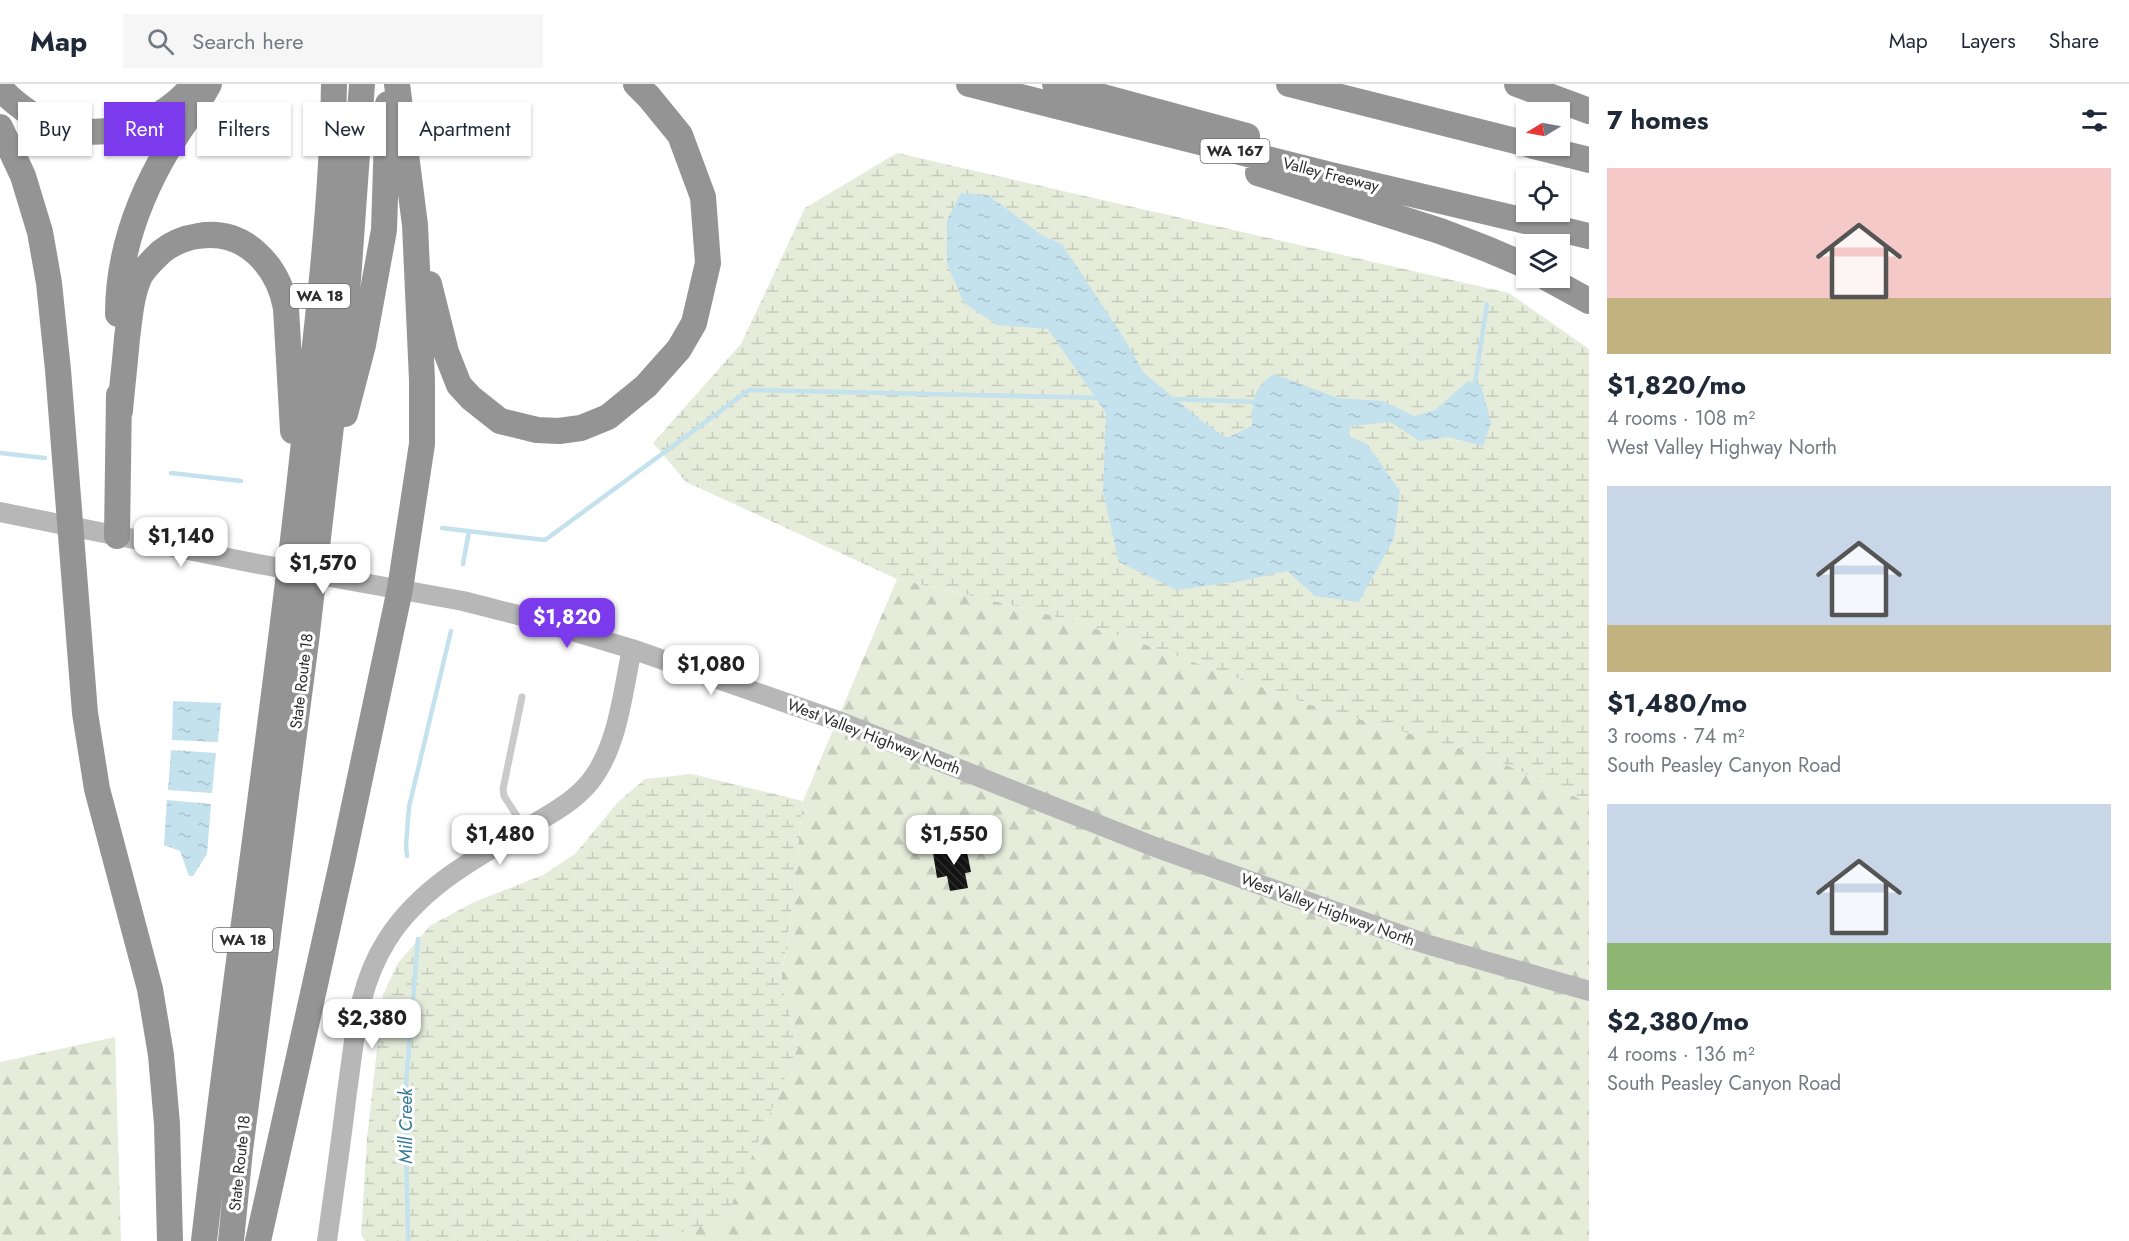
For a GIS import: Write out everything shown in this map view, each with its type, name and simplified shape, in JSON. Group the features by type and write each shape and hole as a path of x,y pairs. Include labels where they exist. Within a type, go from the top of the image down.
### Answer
{"highway":[{"path":"0,87 23,109 42,122 70,130 98,133 135,126 154,117 183,98 194,84"},
{"path":"117,536 120,411 118,311 119,285 124,257 148,189 169,148 209,84"},
{"name":"State Route 18","path":"231,1241 309,505 334,84"},
{"name":"State Route 18","path":"309,505 326,465 348,280 362,84"},
{"path":"326,465 347,408 363,345 384,230 388,84"},
{"path":"258,1241 400,589 422,444 422,380 415,225 397,84"},
{"path":"415,225 446,352 459,385 471,398 500,421 537,430 559,431 581,428 608,417 646,386 679,349 694,322 708,263 703,197 680,135 636,84"},
{"path":"969,84 1418,224 1516,261"},
{"name":"Valley Freeway","path":"969,84 1331,175 1589,236"},
{"path":"1055,84 1463,194 1502,214"},
{"path":"1289,84 1516,141"},
{"path":"1517,84 1589,111"},
{"path":"0,127 23,176 40,232 49,284 85,713 97,789 150,989 161,1054 167,1124 170,1241"},
{"path":"1570,155 1589,160"},
{"path":"120,411 131,307 141,274 168,247 185,238 222,235 240,241 268,263 283,291 309,505"},
{"path":"1565,288 1589,301"},
{"name":"State Route 18","path":"204,1241 294,640"}],"main road":[{"name":"West Valley Highway North","path":"0,512 253,563 463,601 632,649 841,722 1155,847 1415,940 1589,992"},
{"path":"327,1241 357,1020 363,988 374,965 387,940 411,908 440,882 561,808 577,795 595,775 613,736 632,649"}],"lane":[{"path":"522,697 503,789 504,796 525,829"}],"green space":[{"path":"897,153 1509,293 1589,349 1589,803 1487,756 1308,704 1130,639 1033,610 897,579 686,482 653,443 741,344 805,208"},
{"path":"897,579 1033,610 1130,639 1308,704 1487,756 1589,803 1589,1241 657,1241 726,1217 798,1047 781,981 803,801"},
{"path":"692,774 803,801 781,980 798,1047 726,1218 657,1241 365,1241 361,1235 367,1139 383,995 398,963 430,926 472,903 543,875 575,854 618,802 645,779"},
{"path":"115,1037 121,1241 0,1241 0,1062"}],"water":[{"path":"961,193 988,195 1043,236 1062,244 1144,373 1202,421 1227,438 1252,426 1255,396 1267,379 1274,374 1338,398 1383,401 1414,416 1435,410 1468,381 1481,385 1491,423 1483,446 1448,437 1420,441 1390,422 1351,426 1349,436 1367,444 1400,491 1394,538 1359,602 1315,596 1287,571 1241,581 1177,590 1119,562 1103,491 1106,413 1048,329 997,325 964,303 947,264 947,220"},
{"path":"173,701 221,703 218,742 172,740"},
{"path":"171,750 216,753 212,793 168,790"},
{"path":"167,800 211,804 207,854 193,876 189,876 180,851 164,845"}],"building":[{"path":"965,842 971,872 965,873 968,888 950,891 947,876 937,878 933,853 951,850 950,845"}],"waterway":[{"path":"1473,387 1487,304"},
{"path":"442,528 545,540 749,390 1101,398"},
{"path":"1170,399 1260,402"},
{"name":"Mill Creek","path":"0,453 45,458"},
{"path":"171,473 241,481"},
{"name":"Mill Creek","path":"463,564 469,531"},
{"name":"Mill Creek","path":"407,856 409,807 451,631"},
{"name":"Mill Creek","path":"408,1241 405,1096 418,939"}]}
